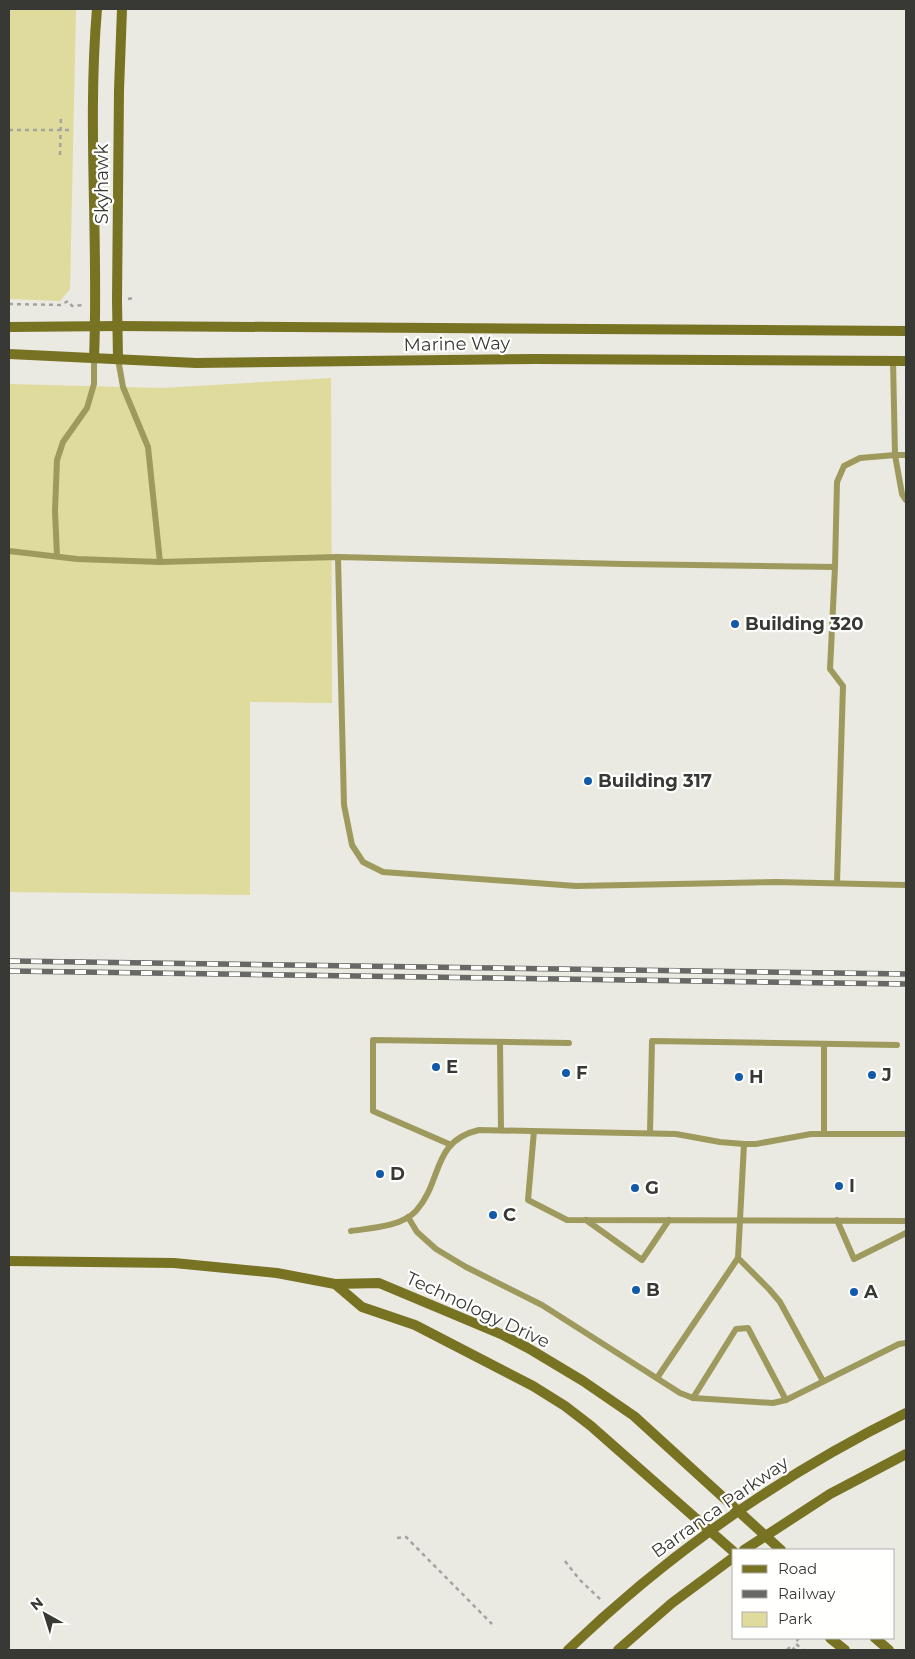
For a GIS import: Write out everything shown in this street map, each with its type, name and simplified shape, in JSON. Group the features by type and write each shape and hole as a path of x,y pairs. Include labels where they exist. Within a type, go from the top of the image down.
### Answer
{"main road":[{"name":"Skyhawk","path":"94,358 96,326 93,85 97,9"},
{"name":"Skyhawk","path":"118,359 118,90 122,9"},
{"name":"Marine Way","path":"9,327 906,331"},
{"name":"Marine Way","path":"9,354 196,363 535,359 906,361"},
{"name":"Technology Drive","path":"9,1261 174,1263 276,1273 335,1284 379,1283 528,1348 583,1381 634,1416 780,1549"},
{"name":"Technology Drive","path":"335,1284 362,1307 414,1325 533,1386 565,1406 591,1426 732,1550"},
{"name":"Barranca Parkway","path":"568,1650 610,1609 710,1530 818,1459 906,1413"},
{"path":"746,1549 830,1494 906,1454"},
{"path":"618,1650 672,1603 732,1558"},
{"path":"831,1639 845,1650"},
{"path":"876,1639 889,1650"}],"lane":[{"path":"57,556 55,511 57,460 63,442 87,408 94,384 94,358"},
{"path":"118,359 122,387 148,447 160,562"},
{"path":"893,360 895,455 902,494 906,500"},
{"path":"837,883 843,686 830,669 837,482 844,466 860,458 906,455"},
{"path":"9,551 77,559 160,562 338,557 835,567"},
{"path":"338,557 344,805 352,844 363,862 383,872 576,886 776,882 906,885"},
{"path":"449,1144 373,1111 373,1040 570,1043"},
{"path":"650,1133 652,1041 897,1045"},
{"path":"500,1042 501,1130"},
{"path":"824,1044 824,1134"},
{"path":"351,1230 384,1226 408,1217 416,1211 426,1195 449,1144 466,1132 501,1130 676,1134 720,1142 744,1144 756,1144 811,1134 906,1134"},
{"path":"534,1131 528,1200 566,1220 906,1220"},
{"path":"658,1378 738,1258 744,1144"},
{"path":"408,1217 417,1232 436,1249 466,1267 542,1305 680,1393 693,1398 774,1403 786,1400 898,1344 906,1342"},
{"path":"586,1220 642,1260 670,1220"},
{"path":"837,1220 854,1258 906,1233"},
{"path":"738,1258 770,1289 780,1302 823,1381"},
{"path":"693,1398 736,1329 748,1328 786,1400"}],"path":[{"path":"60,155 59,131 61,115"},
{"path":"9,130 72,130"},
{"path":"9,304 61,305 68,301 72,306"},
{"path":"398,1538 406,1538 492,1624"},
{"path":"565,1561 610,1609"},
{"path":"798,1639 795,1643 803,1650"},
{"path":"787,1650 790,1646 795,1650"}],"green space":[{"path":"9,9 76,9 70,289 60,301 9,299"},
{"path":"331,378 332,703 250,702 250,895 9,892 9,384 161,388"}],"railway":[{"path":"9,961 906,974"},
{"path":"9,971 906,984"}],"place":[{"name":"Building 320","path":"735,624"},
{"name":"Building 317","path":"588,781"},
{"name":"E","path":"436,1067"},
{"name":"F","path":"566,1073"},
{"name":"J","path":"872,1075"},
{"name":"H","path":"739,1077"},
{"name":"D","path":"380,1174"},
{"name":"I","path":"839,1186"},
{"name":"G","path":"635,1188"},
{"name":"C","path":"493,1215"},
{"name":"B","path":"636,1290"},
{"name":"A","path":"854,1292"}]}
